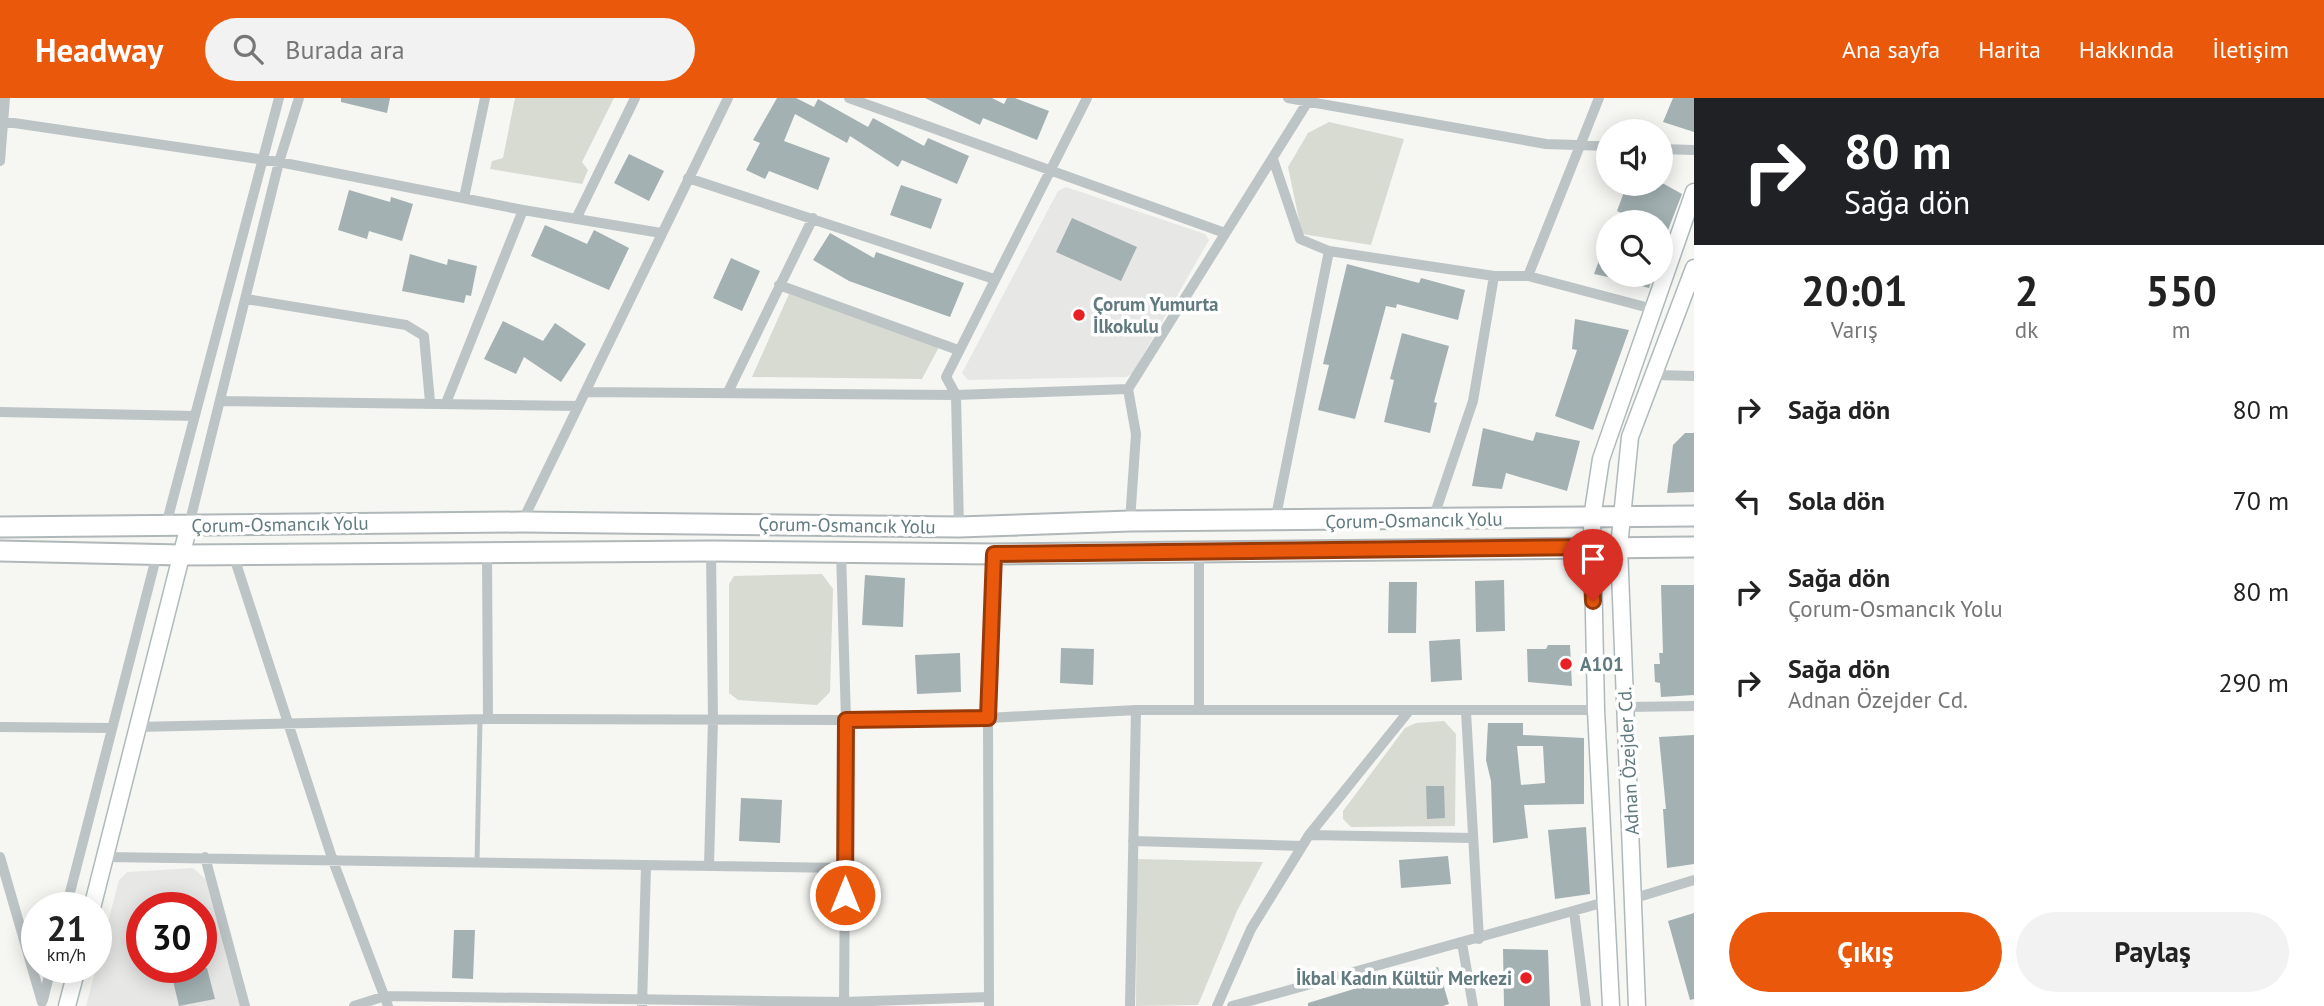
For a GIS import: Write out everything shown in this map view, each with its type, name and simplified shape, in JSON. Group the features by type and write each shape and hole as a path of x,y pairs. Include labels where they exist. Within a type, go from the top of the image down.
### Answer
{"highway":[{"name":"Çorum-Osmancık Yolu","path":"0,527 522,522 959,527 1129,521 1694,516"},
{"name":"Çorum-Osmancık Yolu","path":"0,551 181,555 487,555 711,551 994,554 1694,547"}],"street":[{"path":"0,160 1,121 5,98"},
{"path":"166,525 279,98"},
{"path":"96,892 279,162 299,98"},
{"path":"464,198 485,98"},
{"path":"576,219 635,98"},
{"path":"522,522 728,98"},
{"path":"849,98 1225,233"},
{"path":"959,527 956,395 946,377 1087,98"},
{"path":"1288,98 1546,144 1596,146"},
{"path":"1528,276 1599,98"},
{"path":"1129,521 1136,434 1128,389 1309,100"},
{"path":"1,121 263,159 523,210 661,233"},
{"path":"1673,149 1694,150"},
{"path":"1273,159 1300,239 1329,251 1494,276 1528,276 1653,309"},
{"path":"688,178 994,279"},
{"name":"Adnan Özejder Cd.","path":"1612,1006 1596,710 1592,518 1601,459 1694,192"},
{"path":"446,402 523,210"},
{"path":"728,392 813,218"},
{"path":"1275,521 1329,251"},
{"name":"Adnan Özejder Cd.","path":"1637,1006 1635,898 1619,547 1630,437 1694,268"},
{"path":"1433,519 1472,401 1494,276"},
{"path":"779,285 958,350"},
{"path":"246,299 406,325 424,336 430,402"},
{"path":"1655,375 1694,376"},
{"path":"585,392 956,395 1128,389"},
{"path":"220,401 446,402 578,406"},
{"path":"0,412 195,416"},
{"path":"709,866 713,719 711,551"},
{"path":"1199,551 1199,710"},
{"path":"841,552 846,720 844,1004"},
{"path":"70,892 157,554"},
{"path":"233,554 333,861 386,1001"},
{"path":"354,1006 386,1001 844,1004 989,1002 988,718 994,554"},
{"path":"484,719 487,555"},
{"path":"1625,707 1694,706"},
{"path":"136,727 290,726 484,719 988,718 1136,709 1408,712 1596,710"},
{"path":"1130,1006 1136,709"},
{"path":"1217,1006 1251,929 1308,835 1408,712"},
{"path":"1466,712 1479,939"},
{"path":"0,727 112,728"},
{"path":"1308,835 1473,838"},
{"path":"1133,841 1302,846"},
{"path":"0,857 42,1004"},
{"path":"106,857 845,868"},
{"path":"205,857 245,1006"},
{"path":"641,1003 646,867"},
{"path":"1635,898 1694,880"},
{"path":"1232,1006 1605,902"},
{"path":"1574,911 1586,1006"},
{"path":"1462,943 1473,1006"},
{"path":"42,1004 47,983"},
{"path":"67,1006 73,983"}],"lane":[{"path":"477,863 484,719"}],"shaded area":[{"path":"515,98 614,98 582,162 588,170 582,184 490,169 492,161 503,158"},
{"path":"1329,122 1404,139 1371,245 1302,234 1288,167 1308,133"},
{"name":"Çorum Yumurta İlkokulu","path":"1066,187 1205,234 1209,240 1132,374 1126,377 968,380 962,373 1058,191"},
{"path":"789,294 939,347 922,379 752,377"},
{"path":"822,574 833,589 830,692 817,705 738,700 729,693 729,584 734,576"},
{"path":"1444,721 1456,734 1455,826 1351,827 1343,819 1343,811 1405,728 1416,723"},
{"path":"1137,859 1263,862 1237,911 1198,1005 1136,1006"},
{"path":"193,868 209,882 212,892 126,892 126,983 217,983 217,913 241,1006 86,1006 92,983 112,983 112,907 119,880 127,872"}],"building":[{"path":"341,98 390,98 387,113 341,102"},
{"path":"777,98 796,98 814,107 818,99 868,127 873,118 924,146 928,138 969,156 957,184 902,160 898,167 850,136 847,143 795,114 784,141 830,158 818,190 769,171 765,179 746,170 760,143 753,140"},
{"path":"925,98 992,98 1004,104 1007,98 1015,98 1049,111 1037,140 983,118 980,125"},
{"path":"1673,98 1694,98 1694,132 1673,125 1673,119 1664,119"},
{"path":"629,154 664,171 649,201 614,183"},
{"path":"901,185 942,199 931,229 890,215"},
{"path":"1673,189 1682,194 1673,217 1673,210 1617,210 1623,196 1673,196"},
{"path":"349,190 390,202 391,197 413,204 402,241 369,231 367,239 338,230"},
{"name":"Çorum Yumurta İlkokulu","path":"1072,218 1137,247 1121,281 1056,252"},
{"path":"545,225 587,244 594,230 629,248 609,290 531,256"},
{"path":"830,233 874,258 876,252 964,283 950,317 849,281 813,260"},
{"path":"410,254 447,265 448,259 477,266 471,296 466,295 464,303 402,291"},
{"path":"731,258 760,271 742,311 713,298"},
{"path":"1347,264 1419,283 1421,278 1465,290 1458,320 1397,304 1396,308 1386,306 1355,419 1318,410 1329,365 1323,364"},
{"path":"1575,319 1629,330 1593,430 1555,416 1577,350 1572,349"},
{"path":"503,321 543,341 555,323 586,344 561,382 524,357 516,374 484,359"},
{"path":"1402,333 1449,346 1434,402 1437,403 1430,433 1384,422 1394,380 1390,379"},
{"path":"1483,428 1533,441 1536,432 1580,441 1567,491 1506,473 1502,489 1472,486"},
{"path":"1685,433 1694,433 1694,492 1667,493 1673,445"},
{"path":"865,575 905,578 903,627 862,625"},
{"path":"1504,580 1505,631 1476,632 1475,581"},
{"path":"1389,582 1417,582 1416,633 1388,633"},
{"path":"1661,585 1694,585 1694,695 1661,697 1660,683 1655,682 1654,664 1660,664 1659,653 1663,653"},
{"path":"1460,639 1462,680 1431,682 1429,641"},
{"path":"1548,645 1570,645 1572,686 1528,682 1527,649 1546,649"},
{"path":"1061,648 1094,649 1093,685 1060,683"},
{"path":"960,653 961,692 917,694 915,655"},
{"path":"1488,723 1523,723 1523,735 1584,738 1584,804 1524,805 1528,838 1493,843 1491,781 1486,760","holes":["1517,746 1543,746 1545,783 1521,785"]},
{"path":"1694,735 1694,864 1667,868 1663,809 1666,809 1659,737"},
{"path":"1426,786 1444,786 1445,818 1427,819"},
{"path":"741,798 782,800 780,843 739,841"},
{"path":"1586,827 1590,894 1555,899 1548,830"},
{"path":"1448,856 1451,884 1401,888 1399,860"},
{"path":"1694,913 1694,999 1690,1000 1668,921"},
{"path":"454,930 475,930 473,979 452,978"},
{"name":"İkbal Kadın Kültür Merkezi","path":"1503,949 1548,950 1550,1006 1504,1006"},
{"path":"1438,967 1449,1004 1443,1006 1308,1006 1308,1003 1403,974 1405,977"},
{"path":"174,983 211,983 215,999 179,1006"}],"place":[{"name":"Çorum Yumurta İlkokulu","path":"1079,315"},
{"name":"A101","path":"1566,664"},
{"name":"İkbal Kadın Kültür Merkezi","path":"1526,978"}],"route":[{"path":"845,895 846,720 988,718 994,554 1591,547 1593,601"}]}
